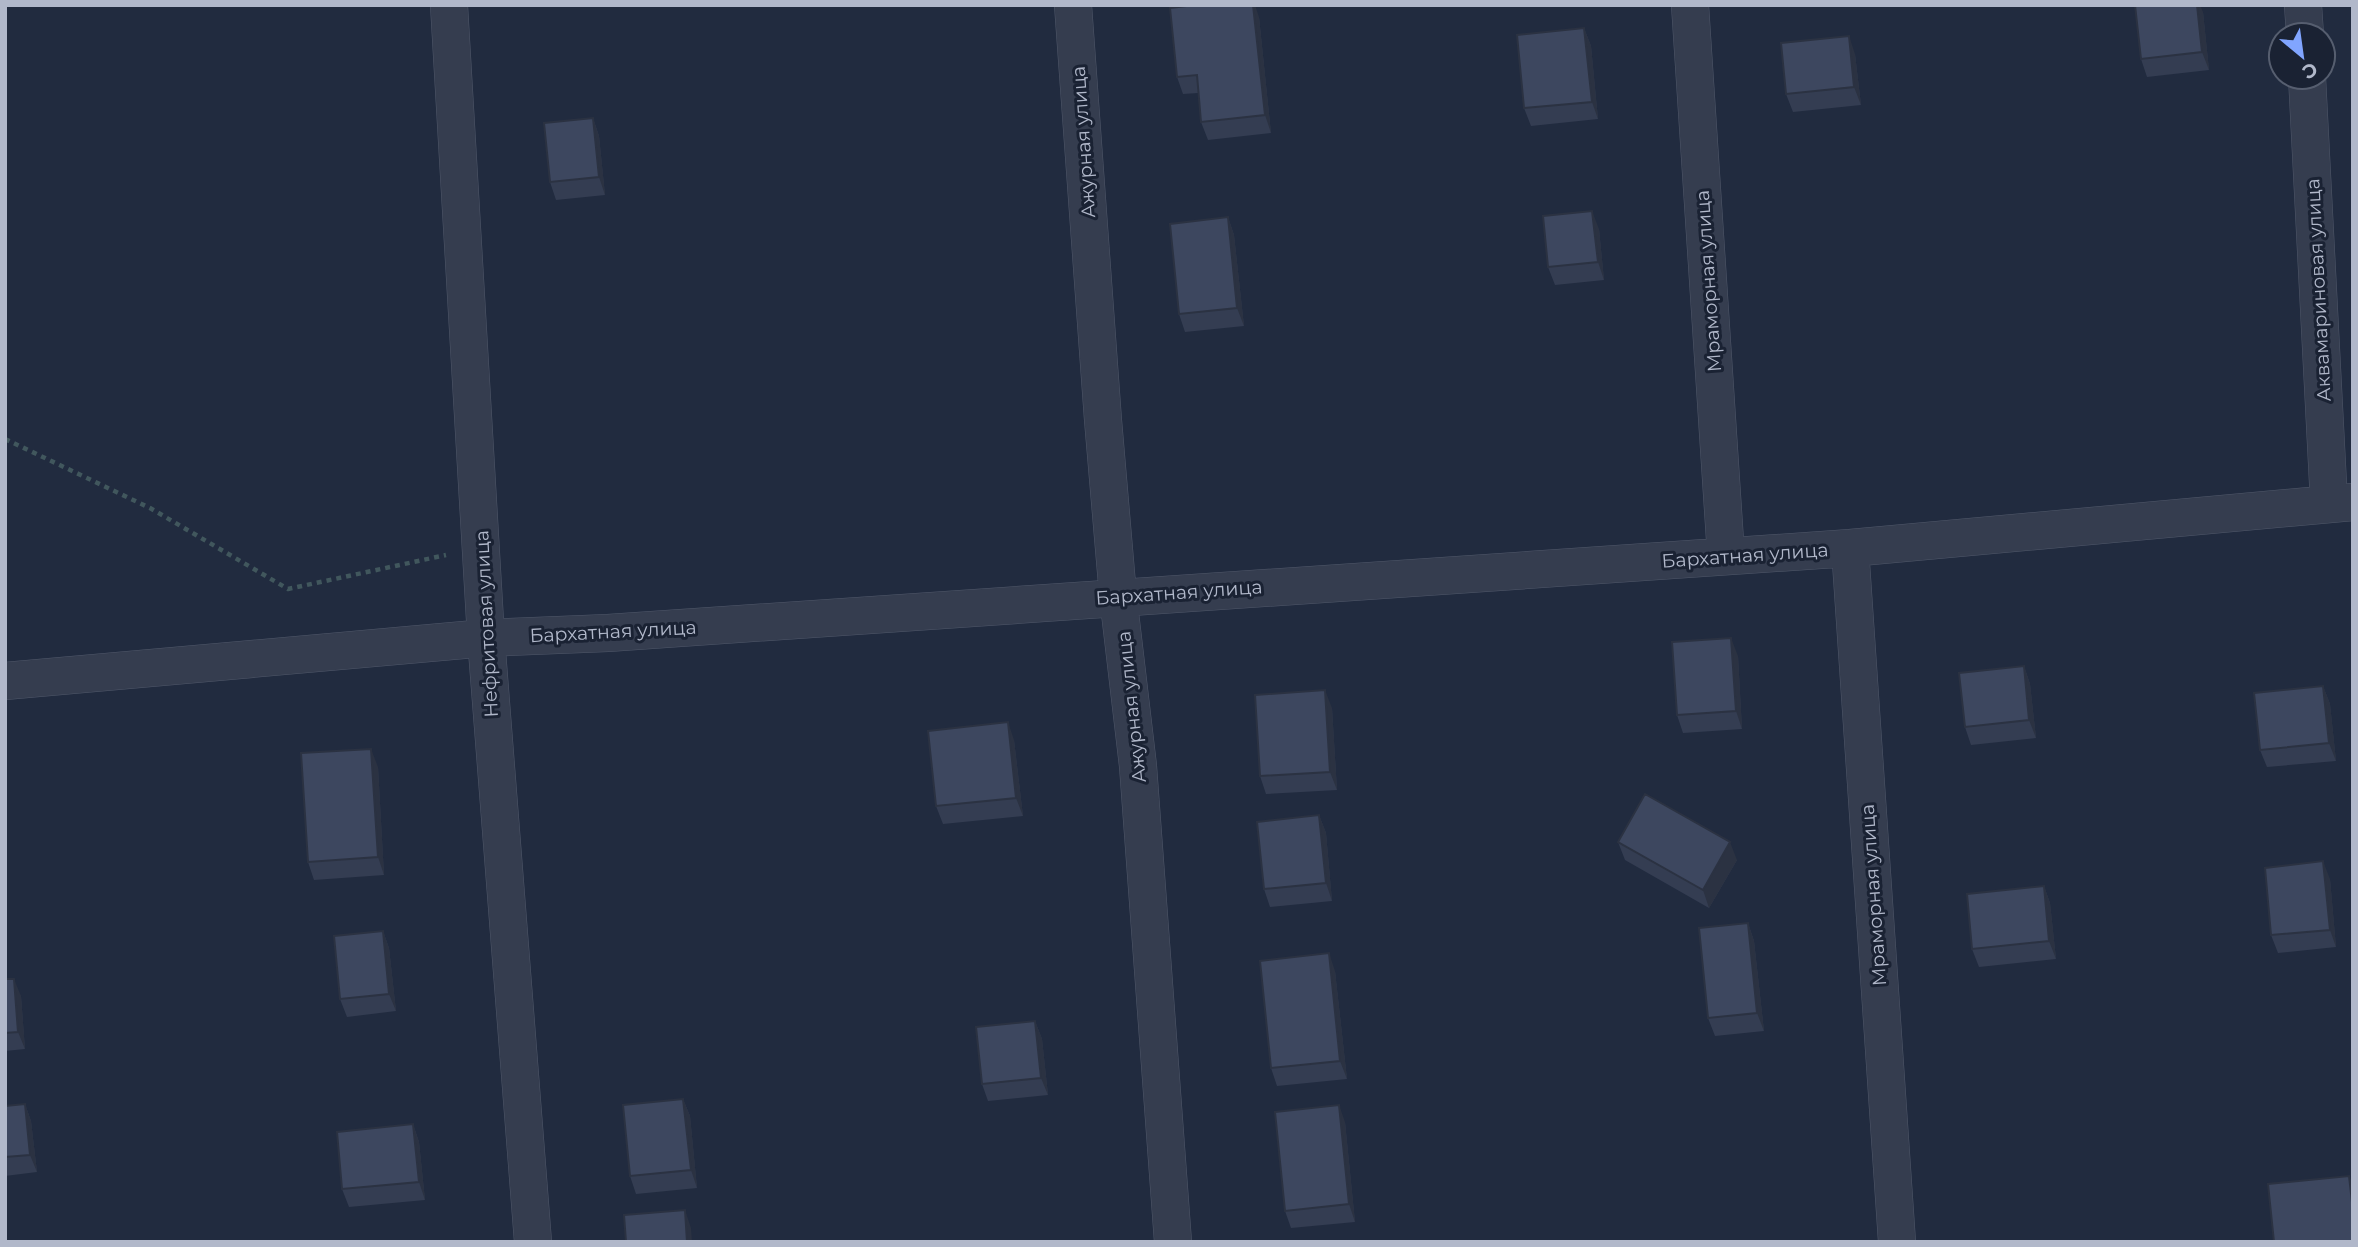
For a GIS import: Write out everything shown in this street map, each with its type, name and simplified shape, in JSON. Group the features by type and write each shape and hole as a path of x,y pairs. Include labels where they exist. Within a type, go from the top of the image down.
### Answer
{"street":[{"name":"Нефритовая улица","path":"449,5 482,548 485,638 533,1242"},
{"name":"Ажурная улица","path":"1073,5 1118,596 1138,766 1173,1242"},
{"name":"Мраморная улица","path":"1690,5 1726,556"},
{"name":"Аквамариновая улица","path":"2308,91 2341,502"},
{"name":"Бархатная улица","path":"5,681 485,638 608,633 1850,548 2341,502"},
{"name":"Мраморная улица","path":"1850,548 1897,1242"}],"path":[{"path":"5,439 150,508 288,589 482,548"}],"building":[{"path":"1253,5 1265,115 1201,122 1197,75 1177,77 1170,8"},
{"path":"2135,5 2197,5 2202,52 2141,59"},
{"path":"1584,28 1592,102 1524,108 1517,35"},
{"path":"1849,36 1854,87 1786,94 1781,43"},
{"path":"593,118 599,177 550,182 544,123"},
{"path":"1592,211 1598,262 1548,267 1543,216"},
{"path":"1228,217 1237,308 1179,314 1170,224"},
{"path":"1731,638 1736,711 1677,715 1672,642"},
{"path":"2024,666 2029,720 1965,727 1959,673"},
{"path":"2323,686 2329,743 2260,750 2254,693"},
{"path":"1325,690 1330,772 1260,776 1255,695"},
{"path":"1008,722 1016,798 936,806 928,731"},
{"path":"371,749 378,857 308,862 301,753"},
{"path":"1645,794 1730,842 1703,890 1618,842"},
{"path":"1319,815 1326,883 1264,889 1257,822"},
{"path":"2323,861 2330,930 2271,935 2265,868"},
{"path":"2044,886 2049,941 1972,949 1967,894"},
{"path":"1748,923 1757,1013 1708,1018 1699,928"},
{"path":"383,931 389,994 340,999 334,936"},
{"path":"1329,953 1340,1061 1271,1068 1260,961"},
{"path":"5,979 14,979 18,1032 5,1033"},
{"path":"1035,1021 1041,1078 982,1084 976,1027"},
{"path":"683,1099 691,1170 630,1176 623,1105"},
{"path":"25,1104 30,1155 5,1157 5,1106"},
{"path":"1339,1105 1349,1204 1285,1211 1275,1112"},
{"path":"413,1124 419,1182 342,1189 337,1132"},
{"path":"2349,1176 2353,1242 2274,1242 2268,1184"},
{"path":"685,1210 687,1242 626,1242 624,1215"}]}
